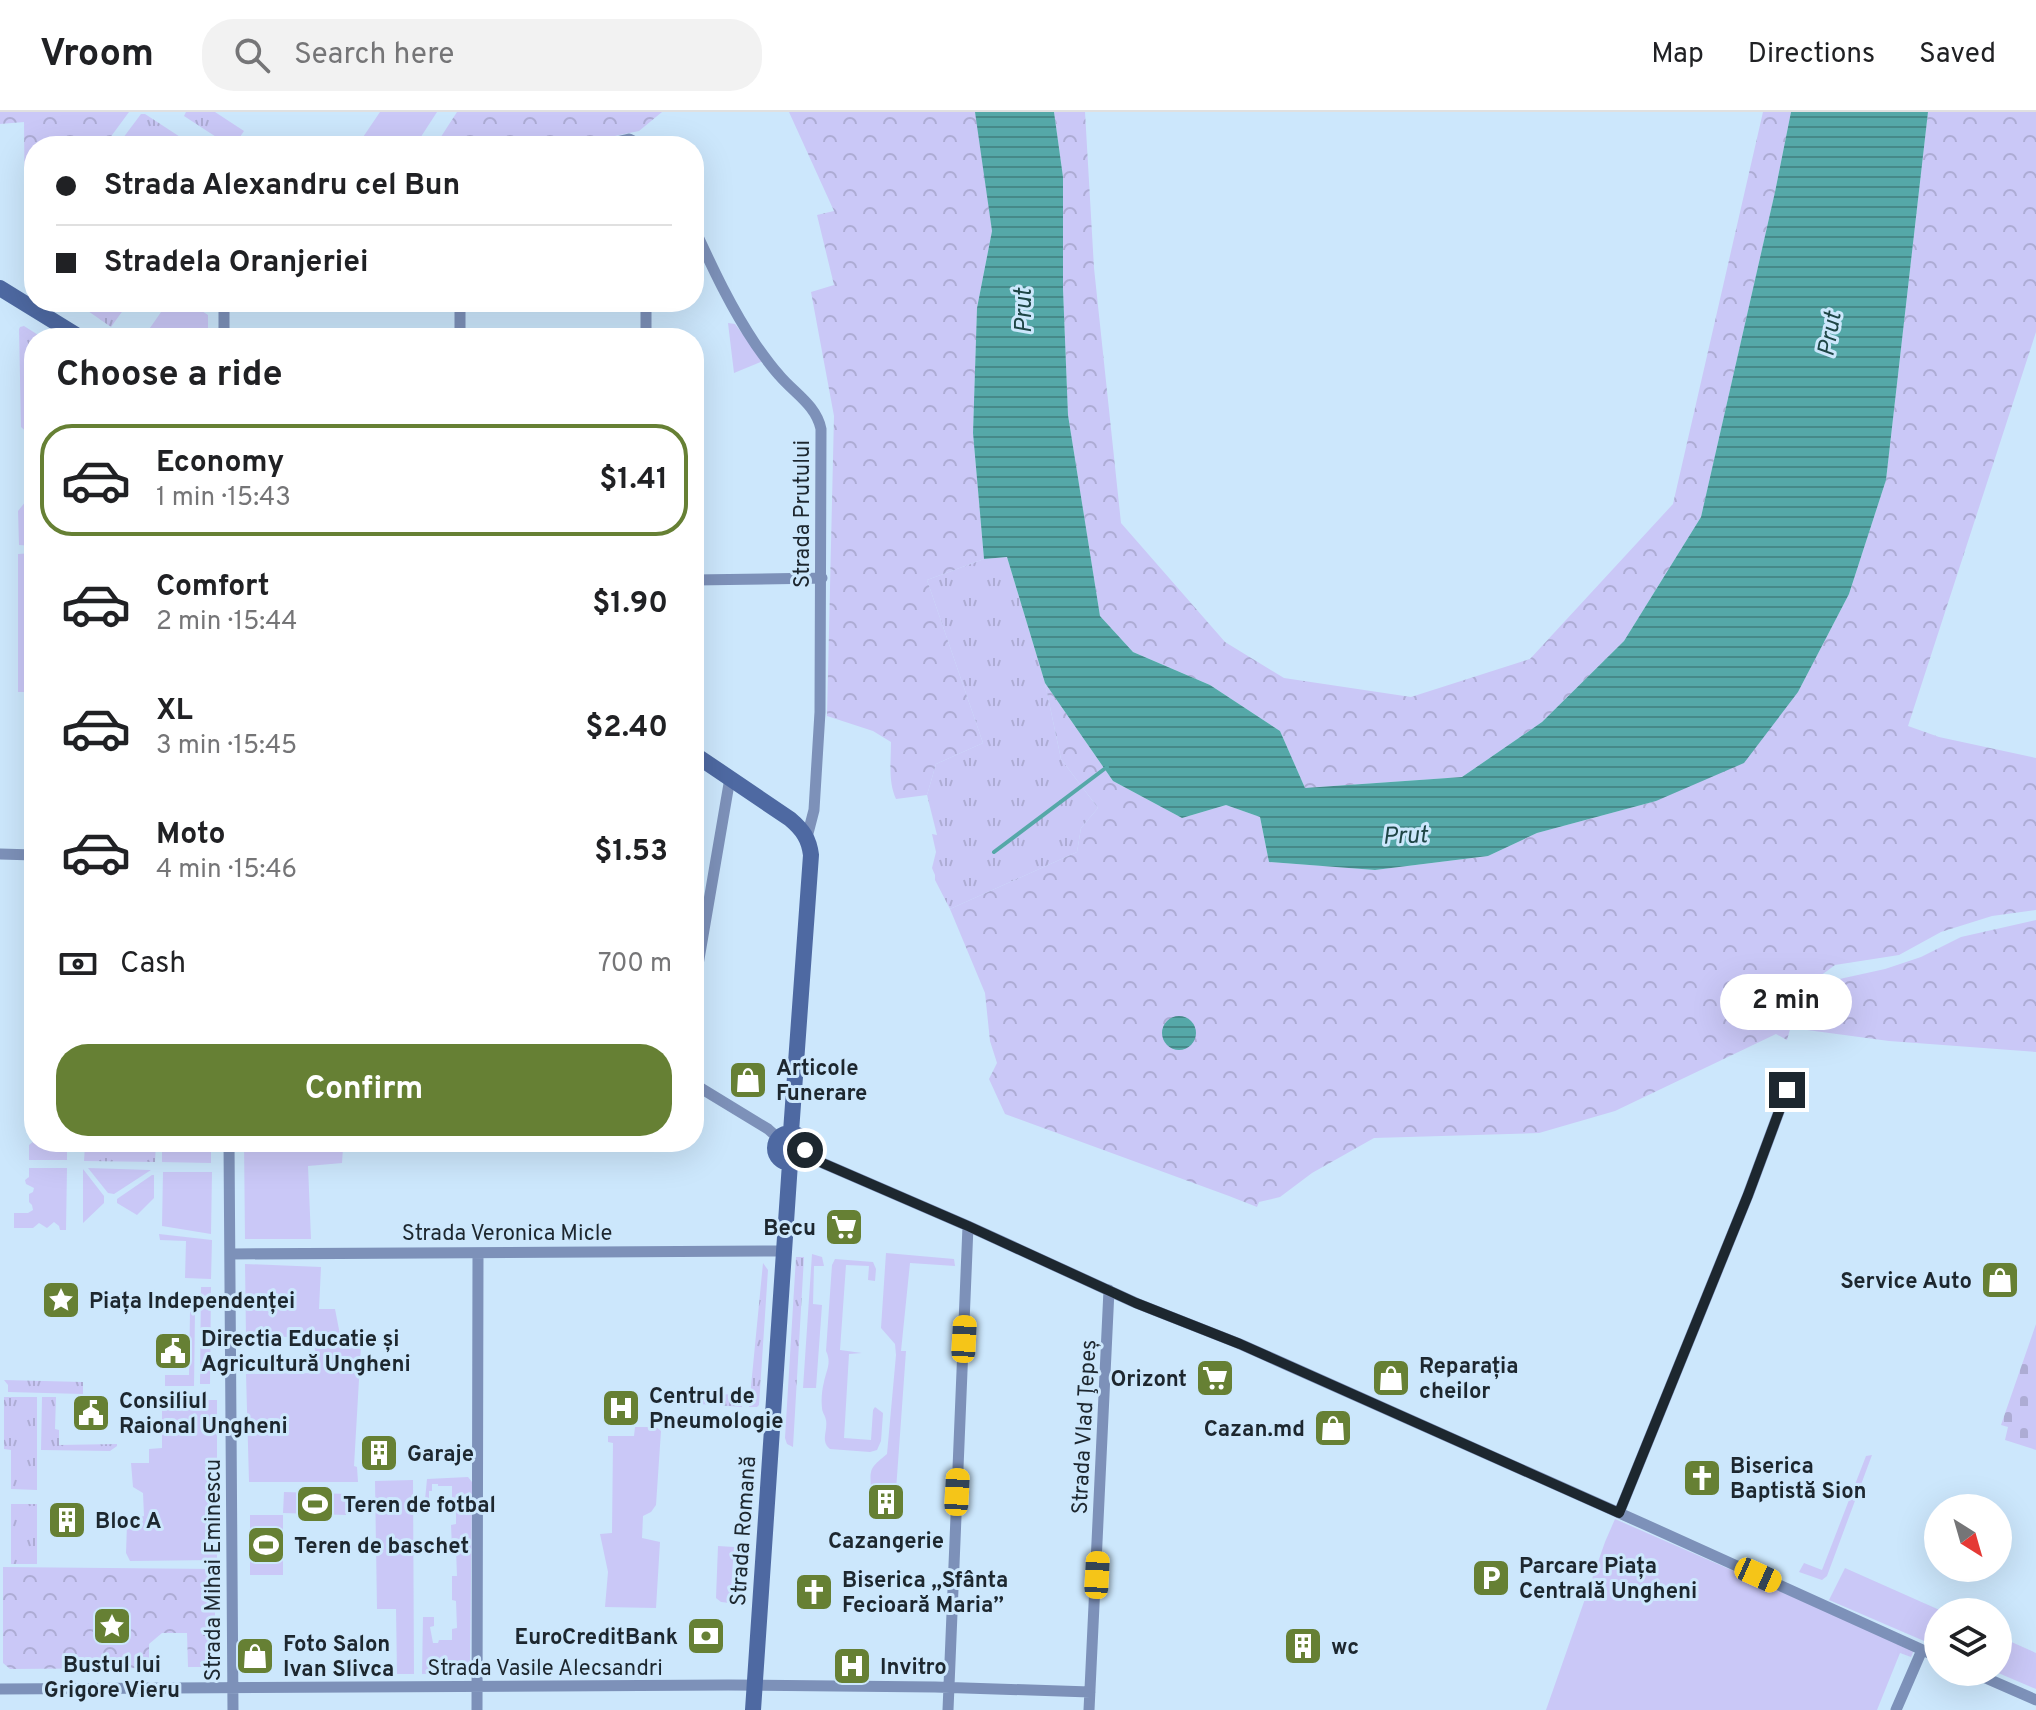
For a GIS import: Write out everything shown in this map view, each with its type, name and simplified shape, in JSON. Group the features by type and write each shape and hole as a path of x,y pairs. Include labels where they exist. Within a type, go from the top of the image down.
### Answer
{"main road":[{"path":"0,288 24,303"},
{"path":"39,312 65,328"},
{"path":"704,761 801,828 807,837 811,855 784,1135 775,1149 776,1155 784,1162 797,1159 805,1150 804,1140 801,1136 784,1135"},
{"name":"Strada Romană","path":"753,1710 783,1251 797,1159"}],"street":[{"name":"Strada Prutului","path":"704,250 726,299 747,332 778,374 812,407 821,429 820,726 814,810 807,837"},
{"path":"704,580 822,578"},
{"path":"704,930 730,778"},
{"path":"0,854 24,855"},
{"path":"704,1090 768,1129 784,1135"},
{"path":"1619,1513 1748,1195 1787,1090"},
{"name":"Strada Mihai Eminescu","path":"229,1152 233,1710"},
{"path":"797,1159 968,1226 1136,1303 1240,1344 1922,1650 1896,1710"},
{"path":"948,1710 968,1226"},
{"name":"Strada Veronica Micle","path":"231,1254 783,1251"},
{"path":"477,1710 478,1253"},
{"name":"Strada Vlad Ţepeș","path":"1089,1710 1109,1290"},
{"name":"Strada Vasile Alecsandri","path":"0,1689 754,1685 1090,1692"},
{"path":"2004,1686 2036,1700"}],"green space":[{"path":"0,112 129,112 111,136 24,136 24,122 0,124"},
{"path":"186,112 215,112 244,131 241,136 215,136 184,116"},
{"path":"380,112 437,112 421,136 364,136"},
{"path":"457,112 662,112 639,131 615,136 441,136"},
{"path":"789,112 975,112 977,118 992,231 977,308 973,433 984,559 927,580 983,743 936,764 927,795 896,799 891,778 891,742 873,731 827,716 834,416 811,292 834,285 817,215 834,211"},
{"path":"1054,112 1085,112 1094,268 1121,523 1225,642 1284,678 1411,697 1530,659 1673,504 1763,112 1791,112 1701,517 1624,641 1542,722 1462,777 1305,788 1280,731 1210,685 1133,652 1100,616 1068,415 1063,177"},
{"path":"1928,112 2036,112 2036,332 1908,726 1939,737 2036,758 2036,910 1992,916 1941,932 1899,955 1835,965 1808,985 1795,1012 1787,1040 1776,1034 1615,1111 1539,1133 1374,1138 1312,1173 1280,1197 1259,1202 1257,1207 1005,1114 989,1079 997,1063 990,1041 985,993 950,909 1077,852 1081,828 1098,808 1061,759 1045,683 1113,781 1182,818 1226,805 1260,817 1269,862 1375,870 1488,856 1537,833 1656,801 1798,692 1849,594 1886,480"},
{"path":"141,114 145,114 179,136 124,136"},
{"path":"89,312 122,312 111,327"},
{"path":"161,312 203,312 208,315 208,328 150,328"},
{"path":"728,323 735,324 763,361 734,373"},
{"path":"20,327 27,328 24,328 24,430 21,427"},
{"path":"24,504 24,545 19,545 18,511"},
{"path":"18,554 24,554 24,692 18,692"},
{"path":"1007,557 1045,683 1061,759 1098,808 1081,828 1077,852 950,909 932,868 936,852 932,834 937,835 927,795 936,764 983,743 927,580 984,559"},
{"path":"2036,920 2036,1052 1889,1041 1807,1030 1822,994 1835,980 1921,957 1961,937"},
{"path":"29,1152 67,1152 67,1160 29,1160"},
{"path":"85,1152 156,1152 155,1162 84,1161"},
{"path":"162,1152 211,1152 211,1163 162,1162"},
{"path":"244,1152 343,1152 342,1163 308,1166 311,1239 245,1239"},
{"path":"29,1168 67,1168 66,1230 60,1230 54,1222 47,1228 39,1223 33,1228 14,1228 14,1213 33,1210 29,1194 34,1188 25,1180 29,1177"},
{"path":"88,1168 151,1170 114,1194 108,1193"},
{"path":"83,1169 104,1196 104,1203 83,1223"},
{"path":"163,1172 212,1172 211,1234 162,1226"},
{"path":"152,1175 154,1198 137,1215 117,1203 117,1199"},
{"path":"159,1234 212,1240 211,1279 185,1278 186,1241 160,1240"},
{"path":"886,1253 954,1259 955,1266 910,1263 901,1351 906,1351 894,1518 874,1517 877,1492 871,1491 872,1470 887,1454 896,1355 895,1344 881,1328"},
{"path":"812,1254 822,1257 824,1266 814,1266 813,1304 822,1305 816,1388 803,1388"},
{"path":"796,1257 804,1257 793,1447 787,1444 785,1438"},
{"path":"835,1259 873,1262 876,1269 875,1281 868,1280 869,1266 846,1265 840,1350 862,1353 849,1354 844,1438 871,1440 873,1410 875,1407 883,1413 881,1441 877,1450 870,1452 830,1449 825,1443 826,1420 822,1398 829,1363 826,1351 832,1265"},
{"path":"763,1263 768,1270 759,1405 749,1407"},
{"path":"245,1264 321,1267 319,1309 335,1309 342,1345 361,1345 354,1466 357,1467 358,1482 249,1482 246,1374 320,1373 314,1345 302,1345 300,1338 246,1334"},
{"path":"201,1287 211,1287 210,1384 200,1384"},
{"path":"190,1312 195,1312 194,1386 165,1386 165,1375 189,1375"},
{"path":"2036,1324 2036,1450 2005,1440 2008,1427 2001,1425"},
{"path":"4,1380 83,1382 83,1394 8,1392"},
{"path":"672,1392 743,1395 742,1407 672,1402"},
{"path":"4,1397 37,1397 37,1490 11,1489 11,1450 4,1449"},
{"path":"42,1397 56,1397 55,1429 59,1430 59,1445 117,1446 110,1451 41,1450"},
{"path":"162,1400 217,1400 217,1560 130,1561 126,1553 127,1524 144,1516 143,1493 133,1487 131,1463 149,1463 149,1449 162,1448"},
{"path":"635,1427 656,1427 661,1431 656,1505 643,1516 642,1538 660,1542 656,1608 605,1607 608,1572 600,1534 612,1533 613,1443 608,1442 608,1436 634,1436"},
{"path":"1872,1455 1827,1576 1822,1580 1799,1572 1804,1563 1822,1570 1866,1456"},
{"path":"468,1477 472,1482 470,1672 422,1674 423,1617 434,1617 434,1626 430,1627 433,1643 452,1640 452,1629 457,1628 456,1601 452,1600 452,1576 457,1576 456,1549 452,1548 451,1525 456,1524 456,1498 452,1497 452,1486 432,1484 429,1500 425,1500 427,1479"},
{"path":"413,1480 414,1674 397,1674 396,1609 377,1609 375,1481"},
{"name":"Teren de fotbal","path":"284,1492 347,1494 346,1515 283,1513"},
{"path":"11,1504 37,1504 37,1564 11,1564"},
{"name":"Teren de baschet","path":"250,1515 283,1515 283,1575 250,1575"},
{"path":"1615,1519 1914,1650 1911,1657 1900,1653 1877,1710 1546,1710"},
{"path":"718,1546 734,1547 730,1603 716,1598"},
{"path":"3,1567 215,1569 215,1667 188,1667 187,1633 162,1633 149,1644 149,1668 10,1669 3,1663"},
{"path":"1845,1568 1924,1603 1924,1641 1829,1600"},
{"path":"2012,1642 2036,1653 2036,1689 2012,1679"}],"water":[{"name":"Prut","path":"975,112 1054,112 1063,177 1068,415 1100,616 1133,652 1210,685 1280,731 1305,788 1462,777 1542,722 1624,641 1701,517 1791,112 1928,112 1886,480 1849,594 1798,692 1744,763 1656,801 1537,833 1488,856 1375,870 1269,862 1260,817 1226,805 1182,818 1113,781 1045,683 1007,557 984,559 973,433 977,308 992,231"},
{"path":"1179,1016 1191,1021 1196,1033 1191,1045 1179,1050 1167,1045 1162,1033 1167,1021"}],"waterway":[{"path":"994,852 1107,767"}],"place":[{"name":"Articole Funerare","path":"748,1080"},
{"name":"Becu","path":"844,1227"},
{"name":"Service Auto","path":"2000,1280"},
{"name":"Piața Independenței","path":"61,1300"},
{"name":"Directia Educatie și Agricultură Ungheni","path":"173,1351"},
{"name":"Orizont","path":"1215,1378"},
{"name":"Reparația cheilor","path":"1391,1378"},
{"name":"Centrul de Pneumologie","path":"621,1408"},
{"name":"Consiliul Raional Ungheni","path":"91,1413"},
{"name":"Cazan.md","path":"1333,1428"},
{"name":"Garaje","path":"379,1453"},
{"name":"Biserica Baptistă Sion","path":"1702,1478"},
{"name":"Cazangerie","path":"886,1502"},
{"name":"Teren de fotbal","path":"315,1504"},
{"name":"Bloc A","path":"67,1520"},
{"name":"Teren de baschet","path":"266,1545"},
{"name":"Parcare Piața Centrală Ungheni","path":"1491,1578"},
{"name":"Biserica „Sfânta Fecioară Maria”","path":"814,1592"},
{"name":"Bustul lui Grigore Vieru","path":"112,1626"},
{"name":"EuroCreditBank","path":"706,1636"},
{"name":"wc","path":"1303,1646"},
{"name":"Foto Salon Ivan Slivca","path":"255,1656"},
{"name":"Invitro","path":"852,1666"}],"route":[{"path":"805,1150 804,1155 1619,1513 1748,1195 1787,1090"}]}
